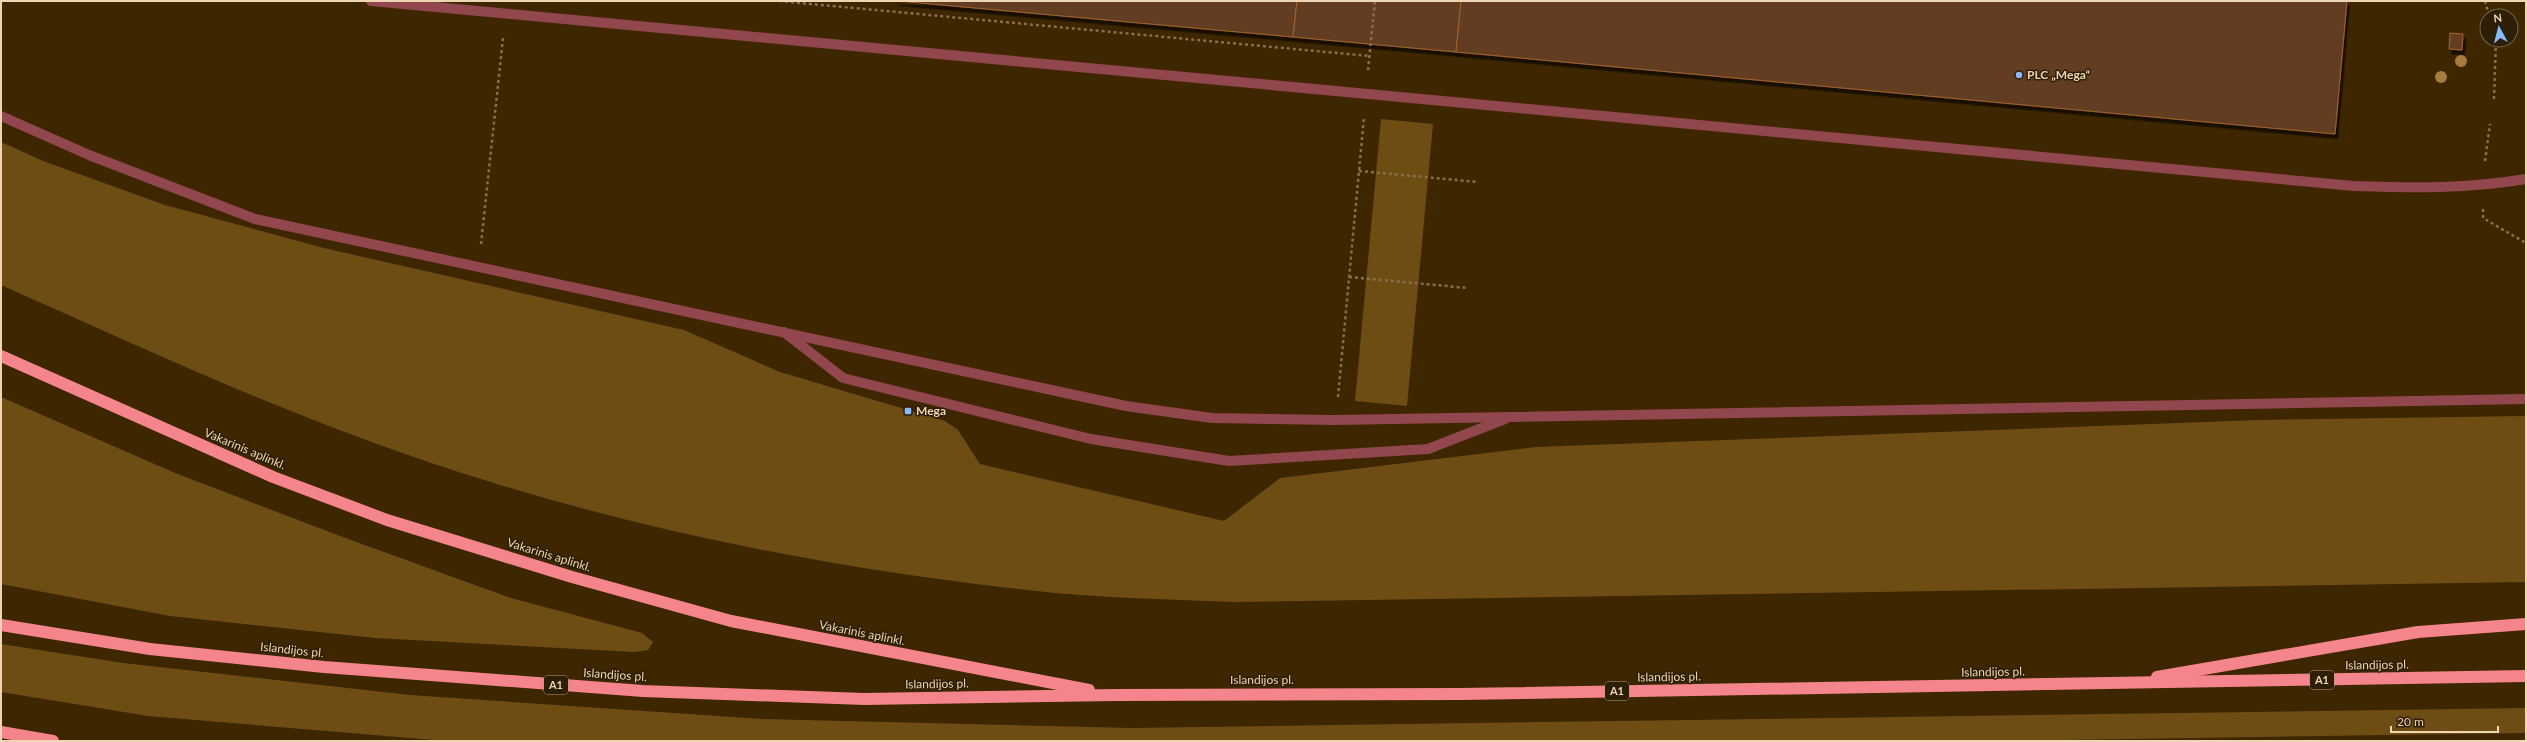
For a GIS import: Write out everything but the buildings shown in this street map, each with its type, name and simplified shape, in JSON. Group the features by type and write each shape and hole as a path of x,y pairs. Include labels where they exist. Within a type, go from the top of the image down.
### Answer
{"highway":[{"name":"Vakarinis aplinkl.","path":"1,356 273,477 387,520 572,577 731,621 1115,695"},
{"path":"2118,684 2418,632 2526,624"},
{"name":"Islandijos pl.","path":"1,625 150,649 308,665 643,691 864,699 1115,695 1453,694 2526,676"},
{"path":"1,732 53,741"}],"lane":[{"path":"371,1 2354,186 2441,189 2481,186 2526,179"},
{"path":"1,116 117,166 255,219 1126,406 1212,418 1336,420 2526,399"},
{"path":"781,331 843,378 1091,439 1229,461 1428,449 1510,416"}],"path":[{"path":"780,1 1370,56"},
{"path":"1336,420 1374,1"},
{"path":"479,266 505,14"},
{"path":"2494,99 2496,48"},
{"path":"1359,171 1478,182"},
{"path":"1349,277 1468,288"}],"shaded area":[{"path":"1381,119 1433,124 1407,406 1355,401"},
{"path":"1,142 43,161 165,205 324,248 684,330 780,372 945,421 958,430 980,464 1224,521 1280,478 1536,447 2258,420 2526,416 2526,582 1233,602 1053,593 871,569 793,556 638,523 486,481 411,456 255,397 1,285"},
{"path":"1,397 175,473 340,536 511,598 642,633 653,642 648,650 634,652 375,638 170,616 1,584"},
{"path":"1,644 123,663 410,695 762,719 1131,728 2526,708 2526,733 1991,741 446,741 148,716 1,692"}],"place":[{"name":"PLC „Mega“","path":"2019,75"},
{"name":"Mega","path":"908,411"}]}
